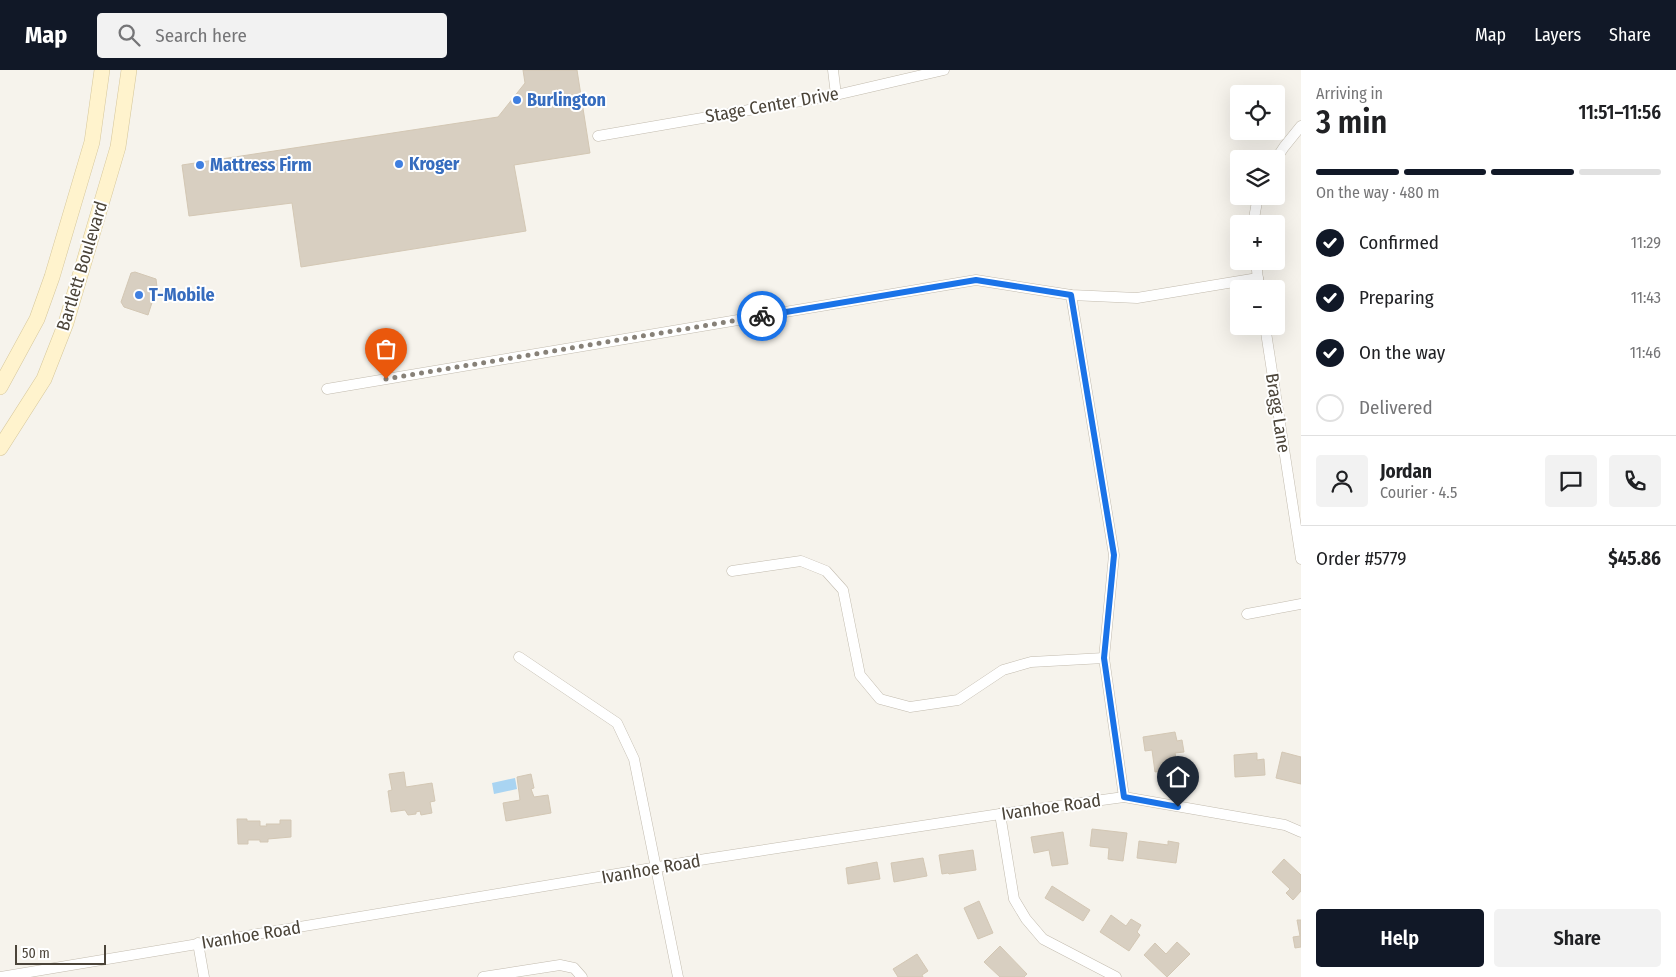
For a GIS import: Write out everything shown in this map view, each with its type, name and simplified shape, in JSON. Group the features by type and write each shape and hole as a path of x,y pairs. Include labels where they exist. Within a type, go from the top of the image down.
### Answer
{"main road":[{"name":"Bartlett Boulevard","path":"0,387 37,319 52,277 92,142 102,70"},
{"name":"Bartlett Boulevard","path":"0,448 44,379 66,323 118,146 130,70"}],"street":[{"path":"833,70 836,95"},
{"name":"Stage Center Drive","path":"598,136 836,95 944,70"},
{"path":"1282,150 1301,126"},
{"path":"327,389 976,280 1071,295 1137,298 1258,278 1257,270"},
{"path":"1071,295 1114,555 1104,658 1124,797"},
{"name":"Bragg Lane","path":"1266,335 1301,559"},
{"path":"732,571 801,561 826,571 843,590 860,675 880,699 910,707 958,700 1003,670 1031,662 1104,658"},
{"path":"1247,614 1301,604"},
{"path":"519,658 617,723 634,759 678,977"},
{"name":"Ivanhoe Road","path":"0,977 657,868 1000,814 1124,797 1286,825 1301,832"},
{"path":"1000,814 1014,899 1026,919 1043,939 1116,977"},
{"path":"198,943 204,977"},
{"path":"482,977 560,965 574,968 582,977"}],"water":[{"path":"515,778 517,789 494,794 492,783"}],"building":[{"path":"523,70 577,70 590,153 514,165 526,231 301,267 292,203 189,216 182,165 498,117 525,83"},
{"name":"T-Mobile","path":"135,272 156,279 157,287 148,315 124,307 121,302 131,273"},
{"path":"1175,732 1177,741 1182,740 1184,752 1175,753 1178,768 1155,772 1152,750 1145,751 1143,737"},
{"path":"1282,752 1301,757 1301,784 1276,778"},
{"path":"1257,753 1257,760 1264,759 1265,775 1235,777 1234,755"},
{"path":"404,772 406,787 432,783 435,801 430,802 432,813 421,815 420,811 416,812 416,814 408,815 405,810 391,812 388,791 392,790 389,774"},
{"path":"531,774 534,788 531,789 534,797 548,795 551,813 506,821 503,803 520,800 517,777"},
{"path":"237,819 260,821 260,826 280,824 280,820 291,820 291,837 268,839 268,842 248,840 248,844 238,844"},
{"path":"1092,829 1127,833 1123,861 1108,859 1109,848 1090,846"},
{"path":"1063,832 1068,864 1052,866 1049,850 1034,853 1031,837"},
{"path":"1139,841 1168,845 1168,841 1179,843 1176,863 1137,858"},
{"path":"973,850 976,870 942,874 939,855"},
{"path":"923,858 927,876 894,882 891,863"},
{"path":"1284,859 1301,875 1301,891 1293,900 1286,893 1290,889 1272,872"},
{"path":"877,862 880,879 848,884 846,868"},
{"path":"1052,886 1090,910 1083,921 1045,898"},
{"path":"979,901 993,933 978,939 964,908"},
{"path":"1111,915 1126,926 1131,919 1141,925 1137,932 1140,935 1129,951 1100,932"},
{"path":"1297,920 1301,920 1301,947 1295,948 1293,937 1300,936"},
{"path":"1177,942 1190,954 1167,977 1144,955 1155,943 1166,954"},
{"path":"1000,946 1027,974 1024,977 1000,977 984,962"},
{"path":"917,954 928,971 922,975 923,977 898,977 893,969"}],"way so far":[{"path":"386,379 762,316"}],"place":[{"name":"Burlington","path":"517,100"},
{"name":"Kroger","path":"399,164"},
{"name":"Mattress Firm","path":"200,165"},
{"name":"T-Mobile","path":"139,295"}],"route":[{"path":"762,316 976,280 1071,295 1114,555 1104,658 1124,797 1178,807"}]}
